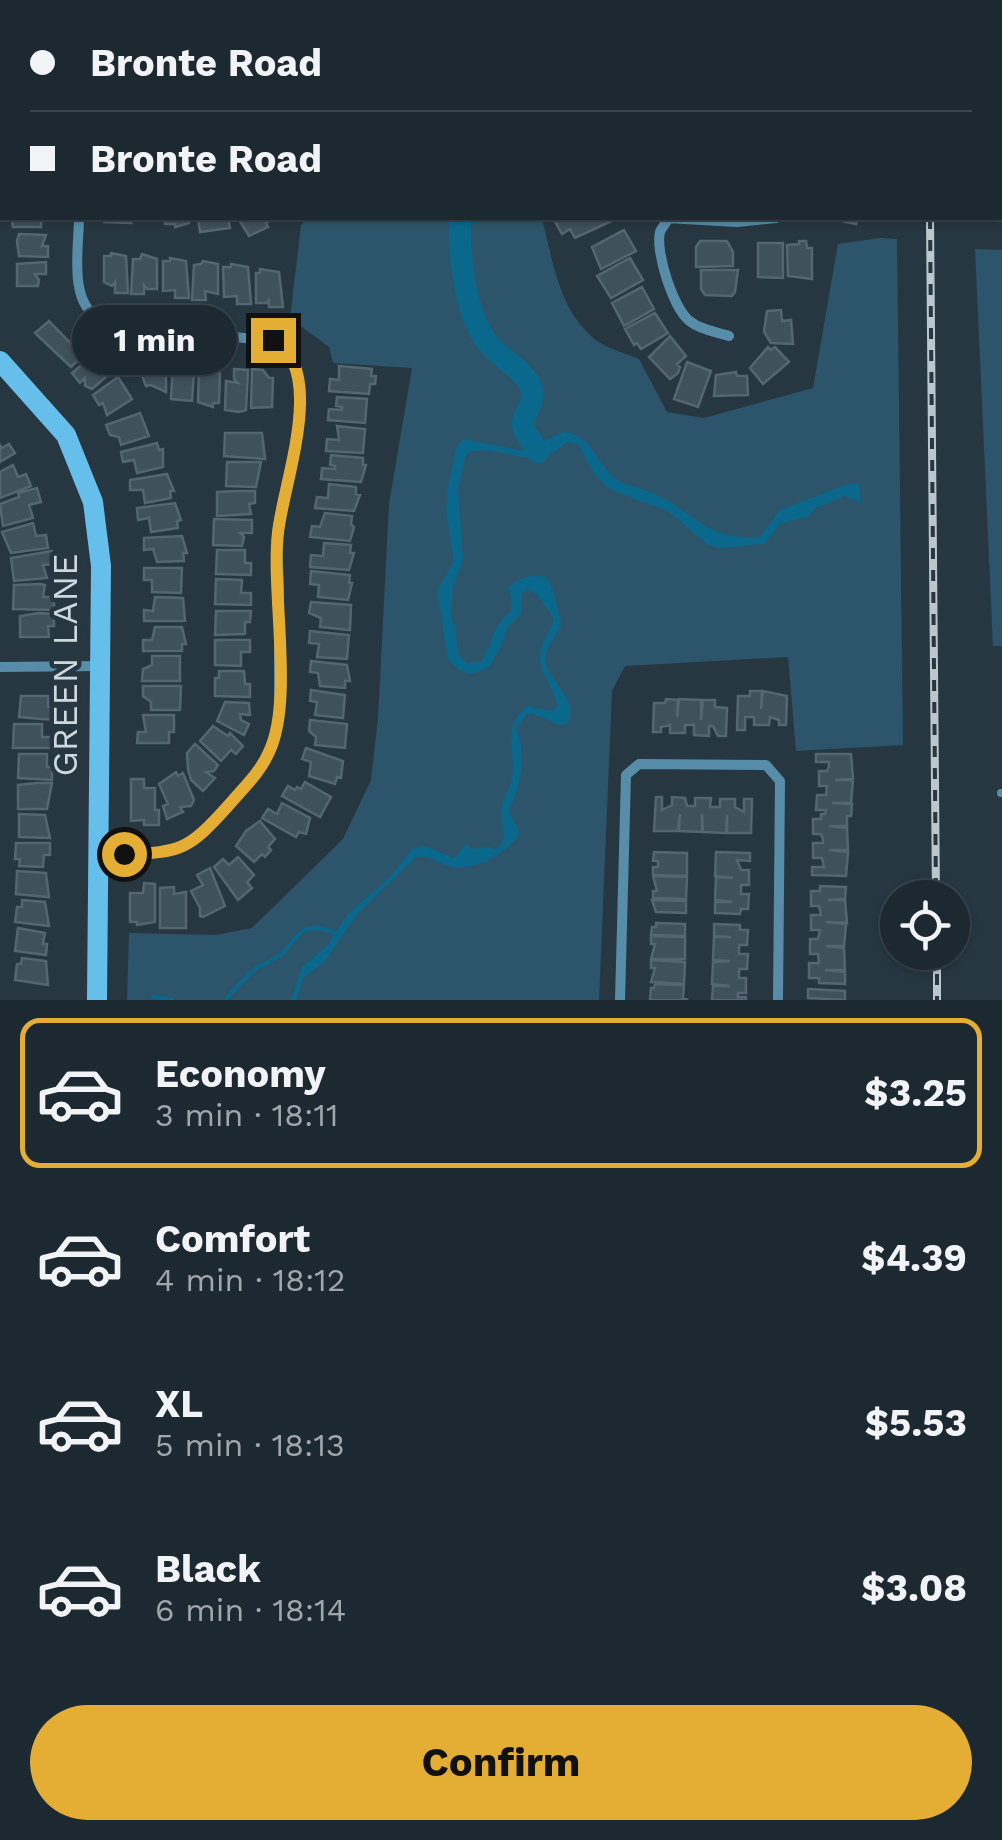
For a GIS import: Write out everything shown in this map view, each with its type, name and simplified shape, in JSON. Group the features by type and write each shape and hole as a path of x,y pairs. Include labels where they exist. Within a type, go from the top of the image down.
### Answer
{"street":[{"path":"79,220 79,288 83,301 100,319 273,340 292,357 300,382 300,409 277,534 279,688 277,730 271,749 261,768 201,836 183,848 154,853 96,853"},
{"path":"667,220 660,232 660,254 684,317 693,325 729,336"},
{"path":"702,220 756,220"},
{"name":"GREEN LANE","path":"0,361 66,436 93,502 100,566 97,1000"},
{"path":"0,667 100,666"},
{"path":"620,1000 626,774 639,764 766,765 780,781 778,1000"}],"shaded area":[{"path":"305,220 542,220 560,288 576,320 602,344 639,359 667,412 704,418 813,388 838,244 897,239 903,745 796,751 788,657 625,666 612,691 599,1000 127,1000 129,933 216,935 252,928 343,839 371,780 389,504 412,368 333,363 329,347 290,318"},
{"path":"975,249 1002,250 1002,646 993,646"},
{"path":"563,432 586,443 619,481 667,500 702,524 727,535 760,537 780,510 848,484 859,484 861,503 845,496 815,508 810,516 781,523 764,544 718,548 707,544 668,511 611,490 595,475 578,444 567,442 541,457 490,451 466,454 458,489 463,560 453,586 451,618 459,656 467,663 481,662 496,629 511,611 508,589 525,577 546,577 562,624 545,658 567,700 570,715 567,724 560,725 531,713 516,729 522,760 509,811 520,833 514,840 492,858 464,867 416,857 359,912 324,962 303,978 296,1000 291,1000 302,967 326,947 349,913 392,875 413,848 424,846 454,858 466,844 471,849 495,850 502,842 501,810 512,778 511,739 515,722 528,706 551,711 558,706 540,658 554,619 537,594 527,589 522,594 522,612 508,627 488,668 472,674 460,671 448,659 437,591 454,561 446,511 448,487 456,449 463,439 524,451"}],"building":[{"path":"11,220 41,220 41,227 13,227"},
{"path":"104,220 131,220 131,223"},
{"path":"165,220 189,220 175,227 165,224"},
{"path":"198,220 228,220 230,228 200,232"},
{"path":"239,220 272,220 266,223 268,227 249,236"},
{"path":"554,220 614,220 575,238 570,229 562,234"},
{"path":"624,230 636,251 601,269 592,247"},
{"path":"19,234 46,235 42,246 48,246 48,257 19,256"},
{"path":"700,241 727,241 733,252 733,266 696,267 696,247"},
{"path":"806,241 807,248 812,248 812,279 788,276 787,245"},
{"path":"758,243 783,243 783,278 758,277"},
{"path":"142,254 157,259 157,289 144,285 144,294 131,294 133,259 140,259"},
{"path":"104,256 126,256 128,293 115,293 115,282 112,286 104,282"},
{"path":"630,258 643,280 611,298 597,276"},
{"path":"163,261 186,261 189,298 175,298 175,290 163,291"},
{"path":"203,261 218,264 218,294 205,291 206,300 192,300 194,265"},
{"path":"46,262 46,274 35,274 38,286 17,286 17,264"},
{"path":"223,267 248,267 251,304 237,304 237,296 224,297"},
{"path":"260,269 279,272 283,307 269,307 269,299 267,303 256,303 256,273"},
{"path":"701,270 738,270 735,292 732,296 705,295 701,289"},
{"path":"642,287 654,309 624,326 612,303"},
{"path":"781,310 782,321 791,320 793,344 771,343 764,332 767,311"},
{"path":"655,313 668,333 641,349 625,329"},
{"path":"49,321 83,356 71,367 35,333"},
{"path":"670,336 686,356 677,364 678,373 670,379 649,357"},
{"path":"768,347 775,347 789,362 763,384 750,368"},
{"path":"97,352 103,352 114,370 92,389 85,386 85,378 80,383 72,373"},
{"path":"142,359 166,360 166,392 146,386 141,373"},
{"path":"173,362 189,363 188,371 194,371 192,401 171,399"},
{"path":"687,362 711,371 698,407 674,399"},
{"path":"199,365 214,366 214,373 220,373 219,403 213,403 213,407 198,402"},
{"path":"339,366 372,369 371,376 376,376 369,394 329,391 330,379 339,380"},
{"path":"234,369 248,370 246,410 239,412 225,410 226,381 238,383"},
{"path":"252,369 263,370 273,378 272,407 251,408"},
{"path":"736,372 737,376 747,376 748,395 714,396 716,375"},
{"path":"118,377 132,399 107,415 103,403 99,405 93,395"},
{"path":"337,397 367,399 365,423 328,420 329,409 342,410 336,406"},
{"path":"140,413 149,436 121,445 119,437 110,435 106,425"},
{"path":"337,426 365,429 363,453 326,451 327,439 339,440"},
{"path":"225,433 262,433 265,459 224,456"},
{"path":"157,443 159,450 163,449 163,467 137,473 134,460 123,462 121,452"},
{"path":"9,444 15,453 0,462 0,445 2,448"},
{"path":"331,455 363,458 366,465 361,482 321,479 322,468 335,469 330,465"},
{"path":"227,462 261,462 256,487 226,486"},
{"path":"13,465 18,477 26,474 31,486 0,498 0,472"},
{"path":"167,474 174,491 170,491 171,498 145,503 143,490 130,490 130,480"},
{"path":"329,484 356,487 356,494 360,495 354,511 315,508 317,497 328,498"},
{"path":"37,488 41,502 29,505 33,518 3,526 0,504"},
{"path":"255,491 255,503 249,504 251,514 217,516 217,492"},
{"path":"175,503 181,520 177,521 178,528 151,532 149,518 138,520 137,508"},
{"path":"325,513 352,516 350,541 310,537 312,526 320,527"},
{"path":"214,519 252,520 252,533 240,533 244,537 242,546 213,545"},
{"path":"33,523 36,536 46,535 48,548 11,553 2,532"},
{"path":"182,536 187,553 183,553 184,561 157,562 153,549 144,550 144,538"},
{"path":"324,543 351,545 350,553 354,553 349,570 310,567 311,555 323,556"},
{"path":"217,550 245,550 245,563 251,563 251,575 216,574"},
{"path":"52,551 54,564 43,565 47,578 14,581 11,558"},
{"path":"144,568 182,568 181,593 152,592 152,580 144,580"},
{"path":"311,571 350,575 348,600 318,597 319,585 310,584"},
{"path":"216,579 242,580 241,593 251,593 251,605 215,604"},
{"path":"14,585 45,585 43,597 54,597 54,610 13,609"},
{"path":"155,597 183,598 185,621 144,621 144,610 153,611"},
{"path":"311,602 351,605 350,630 320,627 321,618 309,613"},
{"path":"216,611 251,611 250,622 245,622 245,634 215,635"},
{"path":"54,614 54,626 48,626 49,637 20,637 20,616"},
{"path":"155,627 182,627 186,644 182,644 182,651 143,651 143,640 152,640"},
{"path":"310,631 349,635 347,659 317,657 319,644 309,643"},
{"path":"215,640 250,640 250,652 241,652 241,666 215,665"},
{"path":"152,656 180,656 180,681 142,681 143,669 152,665"},
{"path":"311,661 347,665 350,681 345,681 345,688 320,686 318,673 310,672"},
{"path":"219,671 244,671 250,697 215,696"},
{"path":"143,686 181,686 180,710 151,710 151,702 143,696"},
{"path":"311,690 345,695 343,718 315,715 317,702 310,701"},
{"path":"750,691 762,691 761,709 763,691 787,696 786,725 779,725 779,720 770,717 769,725 754,725 754,717 745,717 745,730 737,730 738,696 750,696"},
{"path":"21,696 48,696 53,720 19,717"},
{"path":"666,699 678,700 677,717 679,699 701,700 701,720 703,700 715,700 715,707 727,708 726,736 718,736 713,726 709,726 709,736 694,735 694,725 685,725 685,733 670,733 670,725 661,727 661,732 653,732 654,703 665,703"},
{"path":"225,702 249,703 250,715 240,714 241,720 249,724 244,735 217,721"},
{"path":"143,715 174,715 169,743 137,743 138,732 146,732"},
{"path":"310,720 347,724 345,748 315,745 316,737 309,731"},
{"path":"14,724 42,724 42,737 52,737 52,748 13,748"},
{"path":"213,726 228,736 230,733 243,746 236,754 231,750 221,761 200,741"},
{"path":"195,744 218,765 214,771 206,772 215,778 203,791 191,780 188,769 187,753"},
{"path":"306,748 343,761 341,778 337,777 335,784 309,776 311,762 302,759"},
{"path":"19,754 47,754 52,780 18,778"},
{"path":"816,754 851,754 853,779 835,780 853,780 851,803 832,803 852,804 851,816 847,816 847,826 829,826 847,828 848,850 829,850 848,852 846,876 812,875 812,867 824,867 822,858 813,858 813,843 823,843 823,839 821,834 813,834 813,819 821,819 821,814 825,814 826,810 816,810 817,795 826,795 827,786 819,786 819,771 827,771 829,766 829,762 816,762"},
{"path":"176,772 178,776 183,773 194,800 191,806 180,807 183,812 167,819 163,806 168,804 159,784"},
{"path":"131,779 144,779 144,788 155,788 159,825 131,821"},
{"path":"305,782 331,797 320,817 282,796 288,786 301,789"},
{"path":"52,783 47,809 18,809 18,785"},
{"path":"656,797 662,797 662,810 672,805 672,797 685,798 687,806 695,806 695,798 711,798 710,807 720,807 720,799 735,799 735,807 744,812 744,799 752,799 751,833 727,833 727,815 726,833 703,832 702,814 702,832 679,831 680,814 678,831 654,831"},
{"path":"282,803 310,818 306,834 299,832 296,837 262,818 268,809 277,814"},
{"path":"19,814 45,815 50,838 19,837"},
{"path":"260,821 275,839 265,857 262,854 254,862 236,846 246,831"},
{"path":"16,843 50,843 50,855 44,855 43,867 19,866 20,859 15,859"},
{"path":"654,852 687,853 687,876 653,875 653,867 658,867 658,861 653,861"},
{"path":"716,852 750,853 750,861 737,860 741,870 749,870 749,885 741,885 741,894 749,894 748,909 741,909 740,914 715,913 715,902 732,902 715,900 716,877 733,878 715,876"},
{"path":"238,857 254,875 247,882 252,888 238,900 214,867 223,859 229,865"},
{"path":"210,868 225,906 203,917 191,891 203,885 197,875"},
{"path":"17,871 46,873 49,897 16,894"},
{"path":"653,876 687,877 686,899 653,898 653,891 657,891"},
{"path":"144,883 155,884 155,922 137,925 130,922 130,893 143,893"},
{"path":"820,886 846,887 845,899 828,900 845,900 847,923 826,922 846,924 844,946 826,946 844,948 845,970 825,970 845,972 845,984 819,983 819,978 809,978 809,963 819,963 818,954 810,954 810,939 818,939 820,930 811,930 811,915 821,915 819,906 811,906 811,891 820,891"},
{"path":"174,887 174,894 186,892 186,928 160,928 160,888"},
{"path":"22,900 45,902 49,926 15,922"},
{"path":"652,900 686,901 686,913 656,912"},
{"path":"656,923 685,924 685,936 651,935"},
{"path":"714,924 740,925 740,930 748,930 747,945 739,945 739,954 748,954 747,969 739,969 739,978 746,978 746,993 738,993 738,997 746,1000 712,1000 713,986 730,986 712,984 713,962 730,961 713,960 714,937 731,937 714,936"},
{"path":"18,928 45,933 46,955 15,951"},
{"path":"651,936 685,937 685,959 651,959 655,944 651,944"},
{"path":"22,958 46,961 48,985 15,980"},
{"path":"651,960 685,962 684,984 651,982 655,968 651,968"},
{"path":"655,984 684,985 683,998 688,1000 650,1000"},
{"path":"808,989 845,991 845,1000 808,998"}],"waterway":[{"path":"460,220 462,264 472,312 490,346 529,383 533,395 523,426 538,452"},
{"path":"226,1000 252,972 282,954 303,931 314,928 338,934"},
{"path":"153,997 172,1000"}],"railway":[{"path":"930,220 936,880"},
{"path":"937,970 937,1000"}],"route":[{"path":"124,854 183,848 201,836 261,768 277,730 277,534 300,409 300,382 292,357 273,340"}]}
